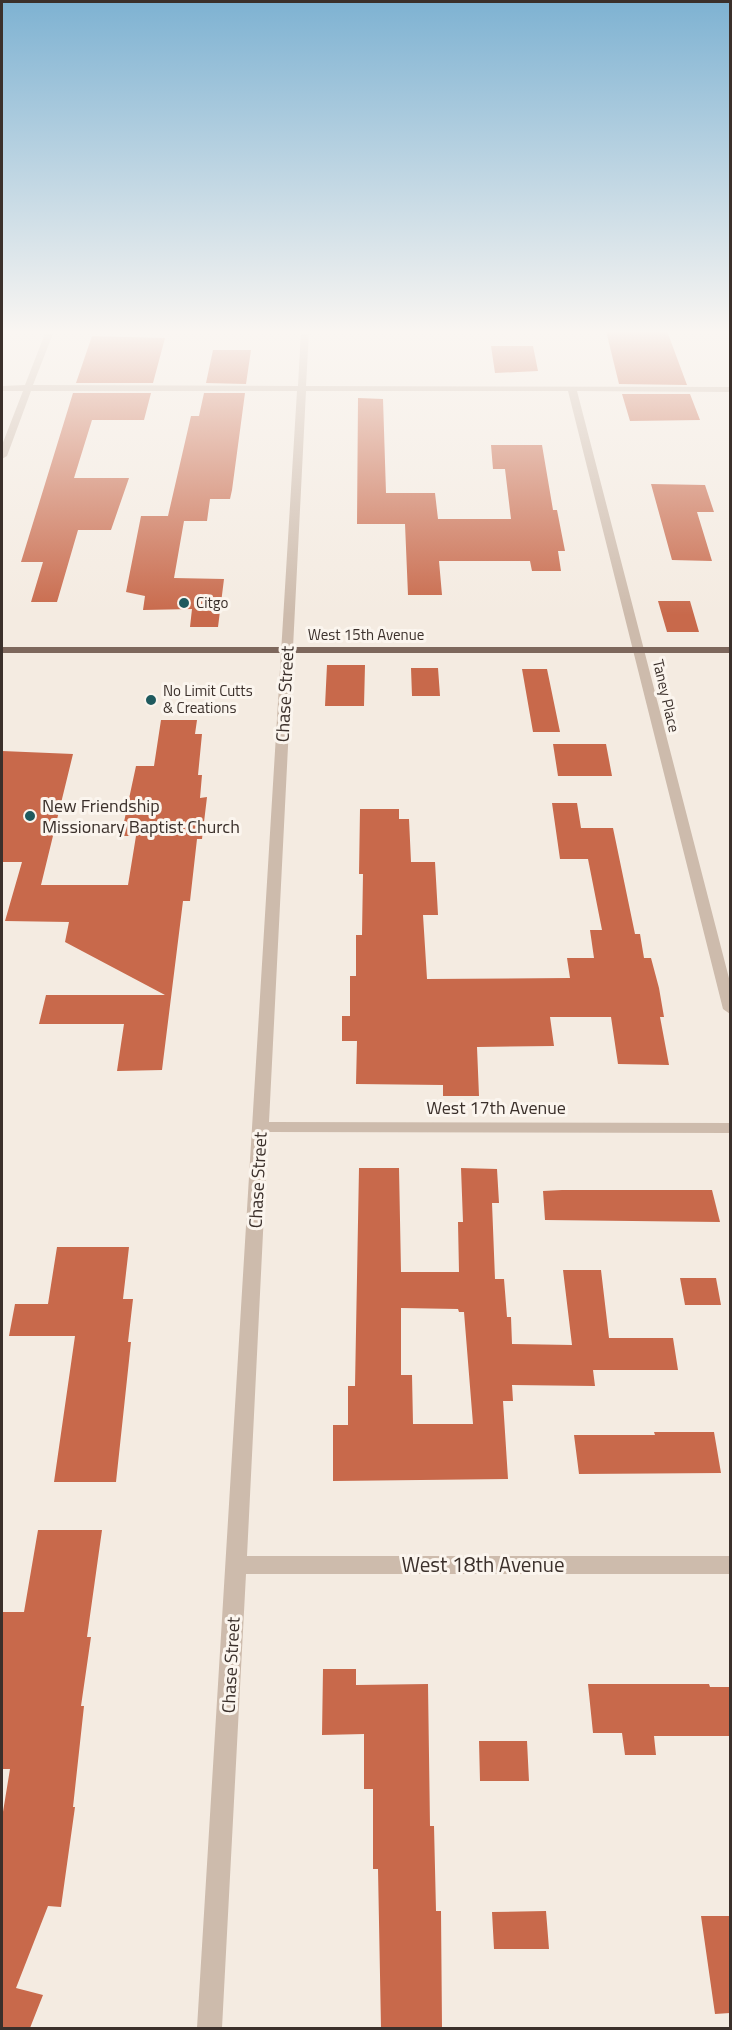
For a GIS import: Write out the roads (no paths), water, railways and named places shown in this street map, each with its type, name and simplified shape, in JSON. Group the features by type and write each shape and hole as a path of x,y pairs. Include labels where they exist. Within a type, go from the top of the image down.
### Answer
{"main road":[{"name":"West 15th Avenue","path":"2,650 730,650"}],"street":[{"path":"2,456 14,426"},
{"name":"Chase Street","path":"210,2028 300,426"},
{"name":"Taney Place","path":"582,426 730,1009"},
{"name":"West 17th Avenue","path":"261,1127 730,1128"},
{"name":"West 18th Avenue","path":"236,1565 730,1566"}],"place":[{"name":"Citgo","path":"184,603"},
{"name":"No Limit Cutts & Creations","path":"151,700"},
{"name":"New Friendship Missionary Baptist Church","path":"30,816"}]}
